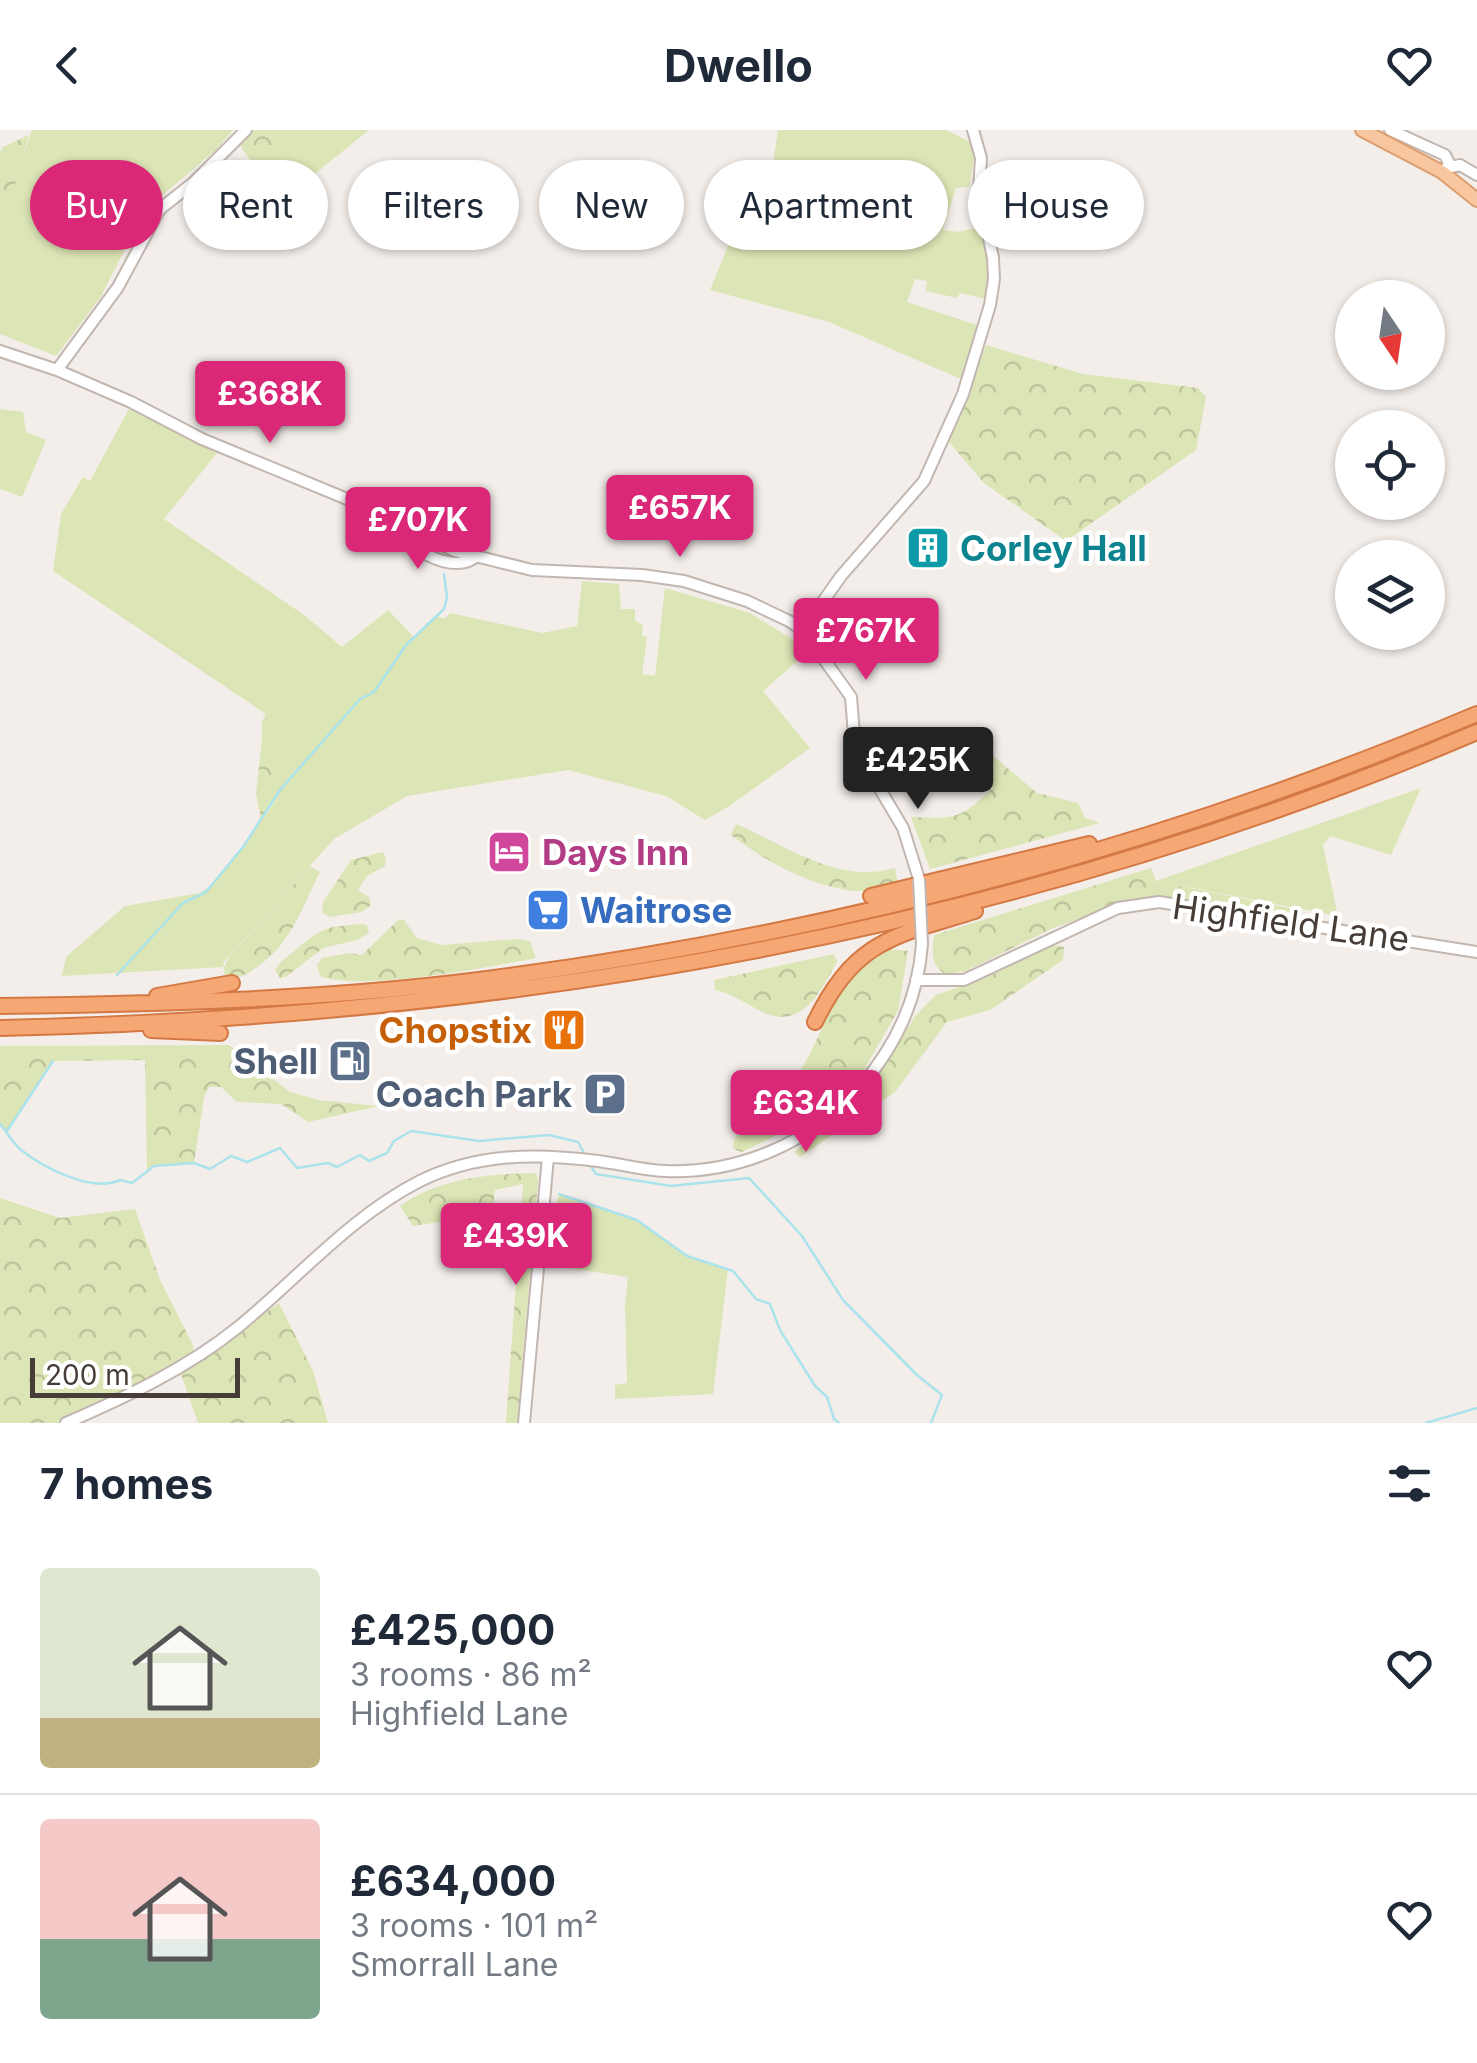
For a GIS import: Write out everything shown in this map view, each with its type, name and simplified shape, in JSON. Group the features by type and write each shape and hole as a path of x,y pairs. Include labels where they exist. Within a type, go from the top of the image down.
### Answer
{"highway":[{"path":"0,1006 212,1002 420,986 574,967 728,941 998,880 1174,828 1312,781 1477,714"},
{"path":"815,1022 831,988 853,963 883,942 1366,778 1477,732"},
{"path":"871,896 1003,867 1312,781"},
{"path":"0,1028 356,1008 616,977 888,924 1108,866"},
{"path":"92,1005 232,983"},
{"path":"85,1026 220,1033"}],"main road":[{"path":"1362,130 1447,169 1477,200"}],"street":[{"path":"57,370 118,287 160,209 246,130"},
{"path":"803,630 842,576 924,481 963,394 994,279 978,190 982,158 973,130"},
{"path":"1390,130 1445,154 1447,169 1460,165 1475,170"},
{"path":"0,352 57,370 131,402 222,448 474,558 532,570 642,574 684,581 758,606 803,630 851,698 855,747 903,828 918,879 922,944 902,1024 879,1065 845,1104 814,1128 762,1156 704,1170 636,1169 594,1161 504,1156 472,1162 418,1182 370,1214 206,1351 128,1396 66,1423"},
{"name":"Highfield Lane","path":"916,980 964,980 1118,908 1159,902 1477,952"},
{"path":"524,1423 548,1157"}],"green space":[{"path":"32,130 233,130 204,160 183,160 183,178 163,195 163,160 30,160 30,250 125,250 100,298 56,356 0,334 0,200 10,186 23,179 22,159"},
{"path":"235,130 276,130 279,160 250,160"},
{"path":"276,130 369,130 328,163 328,160 279,160"},
{"path":"778,130 946,130 970,142 974,159 968,160 968,187 956,188 948,214 948,160 774,160"},
{"path":"29,135 22,159 24,179 10,186 0,200 0,152"},
{"path":"968,230 968,250 986,250 990,268 986,299 926,291 927,281 915,279 907,302 977,325 961,379 829,322 710,290 726,250 948,250 948,231"},
{"path":"986,345 1083,374 1198,388 1206,397 1196,450 1066,541 984,483 949,442"},
{"path":"0,409 23,412 26,432 46,440 22,497 0,489"},
{"path":"129,409 217,453 164,519 304,615 342,647 388,610 415,638 437,617 445,618 450,613 542,633 577,626 582,581 619,584 621,609 635,609 635,620 643,626 642,636 647,637 642,674 655,676 665,588 750,613 810,650 763,691 810,748 705,820 666,796 568,770 407,796 334,839 223,963 224,967 62,976 66,957 125,906 200,893 212,885 297,770 262,739 266,714 53,571 61,514 83,477 90,481"},
{"path":"262,739 298,770 261,819 256,794"},
{"path":"992,755 1037,793 1078,803 1085,818 1100,823 930,869 911,817 949,817 973,805 993,787 983,764"},
{"path":"1421,788 1391,855 1330,836 1323,845 1338,916 1156,881"},
{"path":"736,824 833,867 874,872 895,868 898,885 859,891 808,879 775,864 731,835"},
{"path":"383,852 385,866 367,876 358,890 369,897 371,905 362,912 329,917 322,912 323,902 351,860"},
{"path":"310,866 320,872 281,944 249,973 225,977 229,957"},
{"path":"1151,868 1156,881 1299,910 1286,913 1147,897 1053,928 966,971 945,974 934,961 934,935"},
{"path":"399,919 417,938 442,945 530,941 536,958 393,980 320,976 317,965 322,958 362,955"},
{"path":"367,925 369,933 357,940 323,948 286,977 280,978 275,970 321,931"},
{"path":"1053,945 1064,947 1063,960 990,1010 947,1022 895,1092 800,1157 794,1152 850,1112 881,1072 916,1015 936,995 985,978"},
{"path":"890,949 908,951 898,1011 862,1073 818,1115 742,1152 733,1149 745,1125 787,1094 844,989"},
{"path":"834,954 837,962 820,991 796,1014 774,1016 715,990 714,980"},
{"path":"229,1045 290,1092 318,1100 379,1106 308,1122 281,1104 237,1102 221,1087 209,1087 194,1163 154,1166 147,1174 145,1060 53,1061 7,1132 0,1124 0,1046"},
{"path":"536,1173 517,1423 506,1423 523,1184 495,1190 492,1214 413,1226 400,1206 448,1184 482,1176"},
{"path":"559,1194 637,1220 687,1256 728,1269 713,1394 615,1399 615,1385 627,1383 628,1277 543,1264"},
{"path":"0,1198 60,1218 135,1209 160,1280 193,1345 194,1357 60,1423 0,1423"},
{"path":"279,1303 313,1371 328,1423 198,1423 181,1374"}],"waterway":[{"path":"117,975 183,903 206,892 243,847 280,790 360,699 374,692 406,645 444,609 444,574"},
{"path":"7,1131 53,1061"},
{"path":"0,1124 31,1157 69,1177 96,1183 132,1183 154,1166 194,1163 210,1169 231,1156 247,1162 280,1148 297,1168 328,1163 337,1167 360,1155 369,1161 387,1153 394,1141 411,1131 479,1141 549,1135 578,1142 587,1158"},
{"path":"590,1165 596,1174 671,1186 749,1178 802,1236 843,1300 942,1395 931,1423"},
{"path":"559,1194 637,1220 687,1256 733,1271 756,1299 770,1304 780,1330 815,1386 827,1397 839,1423"},
{"path":"1426,1423 1477,1408"}],"place":[{"name":"Corley Hall","path":"928,548"},
{"name":"Days Inn","path":"509,852"},
{"name":"Waitrose","path":"548,910"},
{"name":"Chopstix","path":"564,1030"},
{"name":"Shell","path":"350,1061"},
{"name":"Coach Park","path":"605,1094"}]}
